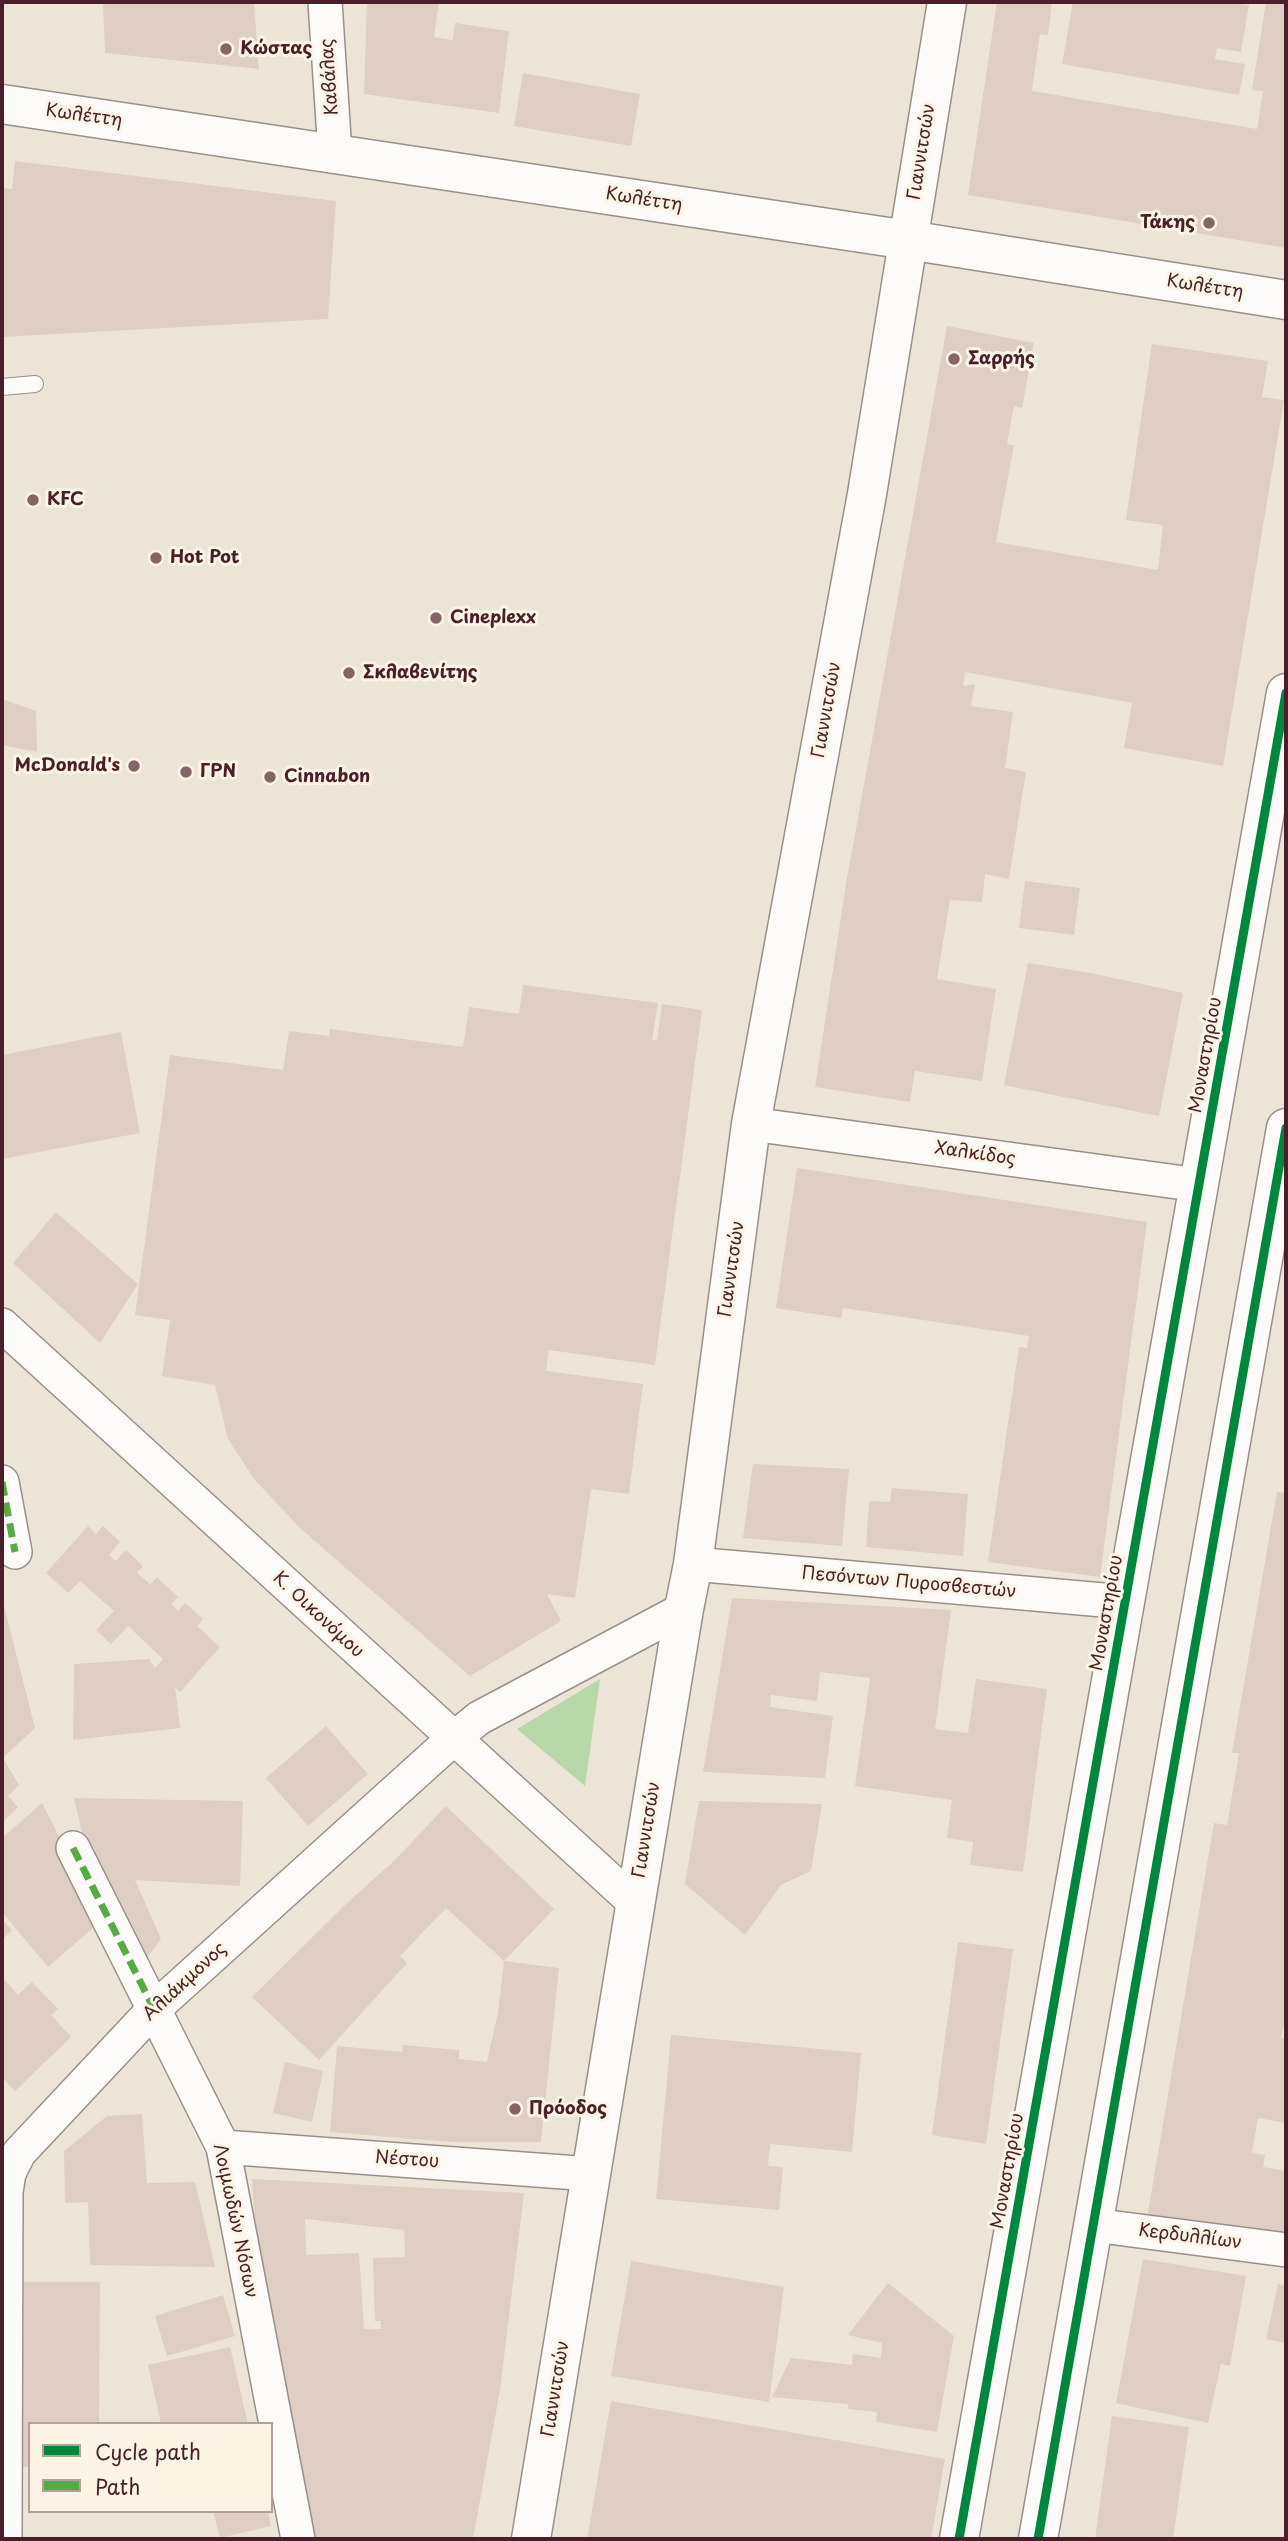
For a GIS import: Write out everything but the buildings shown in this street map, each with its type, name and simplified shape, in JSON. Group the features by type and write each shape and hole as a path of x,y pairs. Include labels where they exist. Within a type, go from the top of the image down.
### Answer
{"main road":[{"name":"Γιαννιτσών","path":"531,2539 693,1564 751,1124 867,494 947,2"},
{"name":"Κωλέττη","path":"2,104 908,240 1286,300"},
{"name":"Μοναστηρίου","path":"959,2539 1286,692"},
{"path":"1038,2539 1282,1181 1286,1128"}],"street":[{"name":"Καβάλας","path":"325,2 335,153"},
{"name":"Χαλκίδος","path":"751,1124 1199,1185"},
{"name":"Κ. Οικονόμου","path":"2,1325 635,1903"},
{"path":"2,1482 15,1552"},
{"name":"Πεσόντων Πυροσβεστών","path":"693,1564 1126,1602"},
{"name":"Αλιάκμονος","path":"5,2539 7,2157 28,2141 154,2010 453,1739 479,1718 684,1609"},
{"name":"Λοιμωδών Νόσων","path":"73,1848 223,2147 298,2539"},
{"name":"Νέστου","path":"223,2147 591,2174"},
{"name":"Κερδυλλίων","path":"1093,2225 1286,2250"}],"lane":[{"path":"2,387 35,384"}],"green space":[{"path":"600,1679 585,1786 517,1729"}],"marked path":[{"path":"2,1482 15,1552"},
{"path":"73,1848 154,2009"}],"cycle path":[{"path":"959,2539 1286,693"},
{"path":"1038,2539 1286,1128"}],"place":[{"name":"Κώστας","path":"226,49"},
{"name":"Τάκης","path":"1209,223"},
{"name":"Σαρρής","path":"954,359"},
{"name":"KFC","path":"33,500"},
{"name":"Hot Pot","path":"156,558"},
{"name":"Cineplexx","path":"436,618"},
{"name":"Σκλαβενίτης","path":"349,673"},
{"name":"McDonald's","path":"134,766"},
{"name":"ΓΡΝ","path":"186,772"},
{"name":"Cinnabon","path":"270,777"},
{"name":"Πρόοδος","path":"515,2109"}]}
